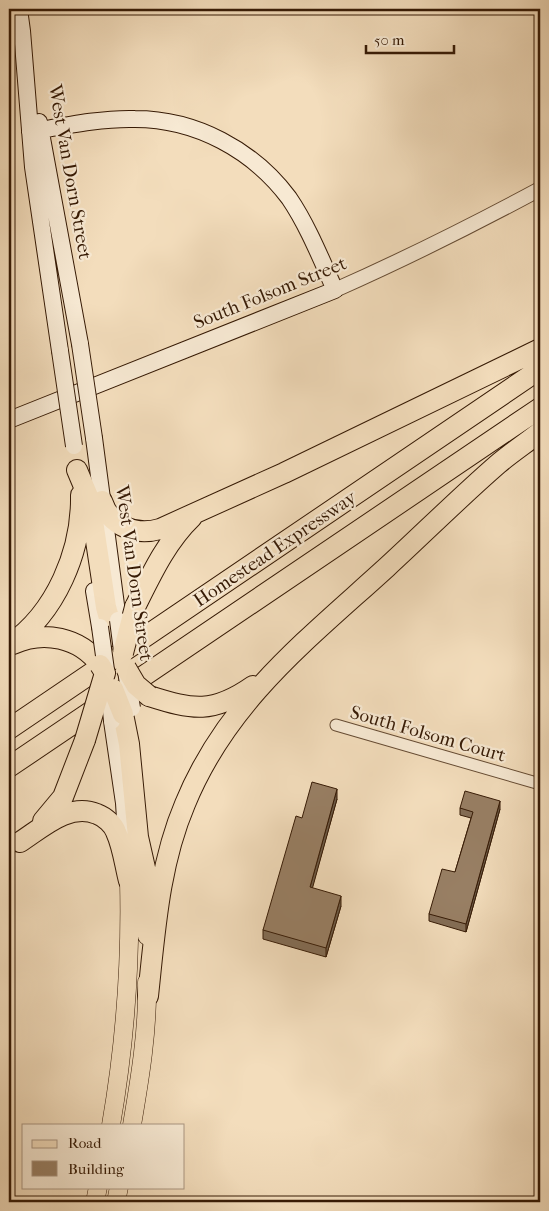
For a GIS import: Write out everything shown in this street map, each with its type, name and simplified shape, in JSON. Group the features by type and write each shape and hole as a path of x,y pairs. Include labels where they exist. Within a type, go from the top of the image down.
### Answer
{"highway":[{"path":"102,500 113,520 128,529 140,532 160,529 284,473 540,349"},
{"name":"Homestead Expressway","path":"9,729 540,368"},
{"name":"Homestead Expressway","path":"9,767 540,408"},
{"path":"148,996 158,900 174,834 184,804 211,751 226,728 244,704 277,669 499,464 540,432"},
{"path":"77,470 90,501 115,651 122,714 130,744 138,837 138,879"},
{"path":"9,646 42,612 64,578 73,554 80,526 81,496"},
{"path":"14,846 42,822 64,797 115,651 159,559 191,519 207,508"},
{"path":"9,646 23,640 42,637 60,638 76,644 96,659 115,651"},
{"path":"115,651 136,685 149,696 180,706 199,708 228,701 277,669"},
{"path":"14,846 70,812 81,810 92,812 102,816 116,830 138,879"}],"main road":[{"name":"West Van Dorn Street","path":"19,9 22,31 26,42 35,131 80,344 102,500 115,651"},
{"path":"35,131 114,120 136,119 183,125 221,140 257,164 276,182 289,199 301,218 335,290"},
{"name":"West Van Dorn Street","path":"35,131 33,167 77,470 115,651"},
{"name":"South Folsom Street","path":"9,420 335,290"},
{"path":"132,1124 148,996 138,879"},
{"path":"111,1124 125,1021 138,879"},
{"path":"95,1202 98,1188"},
{"path":"116,1202 119,1188"}],"street":[{"name":"South Folsom Street","path":"335,290 466,229 540,189"},
{"name":"South Folsom Court","path":"336,725 540,784"}],"building":[{"path":"312,782 337,789 310,887 341,896 326,948 263,930 296,816 302,818"},
{"path":"465,791 500,801 466,924 429,914 442,869 455,872 473,812 460,808"}]}
